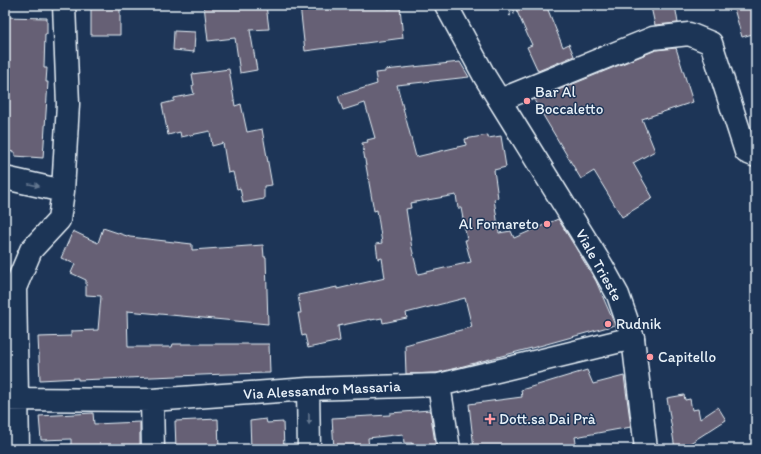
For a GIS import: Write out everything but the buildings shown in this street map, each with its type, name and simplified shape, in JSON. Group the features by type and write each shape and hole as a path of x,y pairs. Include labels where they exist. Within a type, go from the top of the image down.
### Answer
{"street":[{"path":"18,449 11,399 15,288 31,250 59,220 63,191 68,104 64,5"},
{"name":"Viale Trieste","path":"446,5 485,77 602,266 618,295 633,338 646,449"},
{"path":"500,100 653,38 689,34 711,43 746,152 756,156"},
{"path":"5,178 63,191"},
{"name":"Via Alessandro Massaria","path":"11,399 152,400 308,389 439,385 633,338"},
{"path":"439,385 449,449"},
{"path":"308,389 309,449"},
{"path":"152,400 153,449"}],"path":[{"path":"525,5 526,8 510,15 509,13 525,5"}],"place":[{"name":"Bar Al Boccaletto","path":"527,101"},
{"name":"Al Fornareto","path":"547,224"},
{"name":"Rudnik","path":"608,324"},
{"name":"Capitello","path":"650,357"},
{"name":"Dott.sa Dai Prà","path":"490,419"}]}
